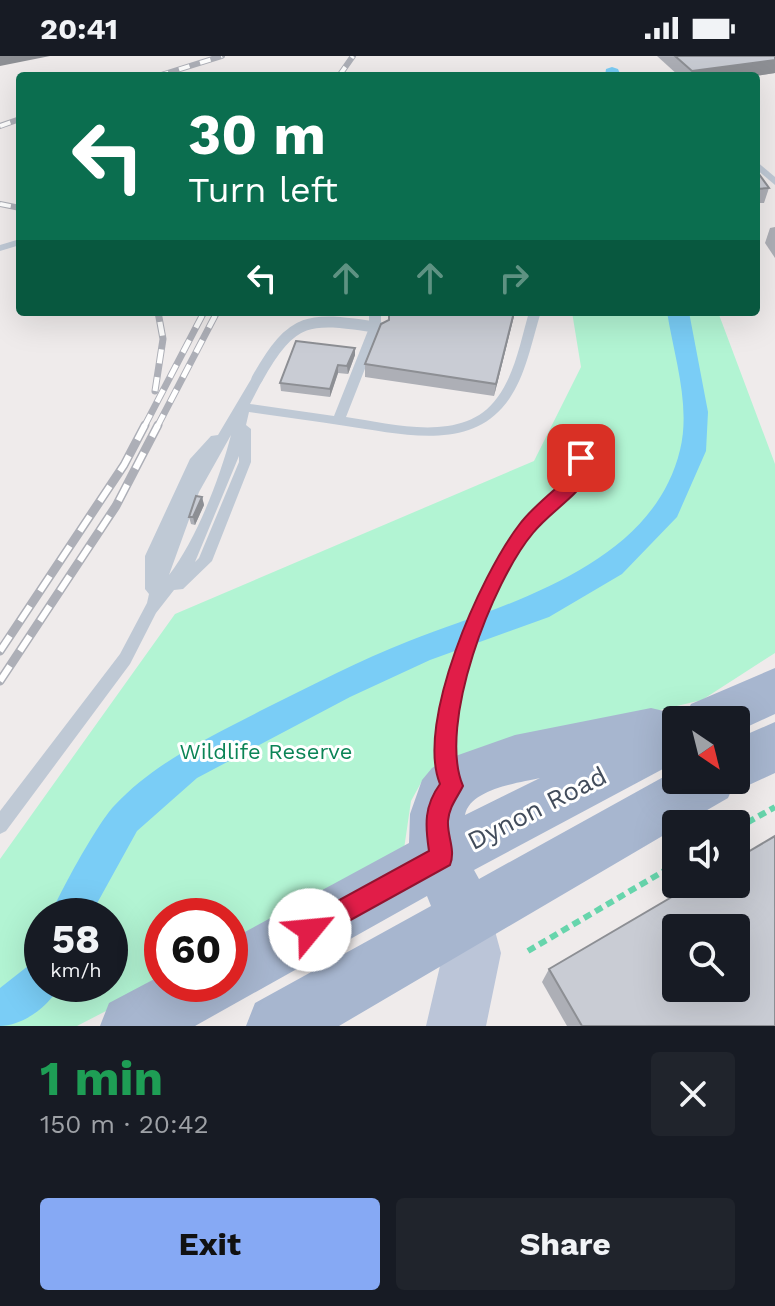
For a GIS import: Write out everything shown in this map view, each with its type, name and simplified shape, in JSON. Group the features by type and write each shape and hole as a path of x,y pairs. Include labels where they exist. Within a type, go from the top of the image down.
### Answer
{"main road":[{"path":"734,706 775,690"},
{"path":"466,918 441,857 436,823 441,801 452,786 467,776 498,766 662,728"},
{"name":"Dynon Road","path":"248,963 441,857 662,743"},
{"path":"750,759 775,746"},
{"path":"278,1026 684,794"},
{"path":"132,1026 176,1002"}],"street":[{"path":"456,1026 472,953 466,918"}],"lane":[{"path":"760,168 775,182"},
{"path":"339,420 375,328 375,316"},
{"path":"244,407 432,432 478,421 508,396 534,316"},
{"path":"151,609 166,557 209,460 244,407 275,343 298,326 331,322 382,328"},
{"path":"0,825 125,659 151,609 189,559 231,461 244,407"},
{"path":"151,609 205,561 245,462 244,407"},
{"path":"151,609 152,556 196,459 244,407"},
{"path":"452,786 443,753 454,687 479,614 498,573 526,528 580,476 581,458"}],"path":[{"path":"750,821 775,807"},
{"path":"528,951 662,872"}],"green space":[{"name":"Wildlife Reserve","path":"573,316 720,316 775,464 775,653 702,700 662,706 662,710 517,744 434,771 422,781 411,801 404,849 248,936 248,898 144,898 144,991 128,1000 128,898 24,898 24,1002 123,1002 77,1026 0,1026 0,859 175,614 534,461 581,367"}],"building":[{"path":"675,56 775,56 775,60 692,71"},
{"path":"760,176 769,188 760,189"},
{"path":"389,316 513,316 496,384 365,364 381,324 389,320"},
{"path":"296,341 355,348 347,366 338,365 330,389 280,383"},
{"path":"196,496 202,497 193,517 189,517"},
{"path":"775,836 775,1026 582,1026 549,969 670,898 750,898 750,851"}],"waterway":[{"path":"79,898 125,819 185,767 339,687 419,651 538,608 612,566 667,510 693,451 696,412 679,316"},
{"path":"0,1014 24,995"}],"railway":[{"path":"171,72 222,56"},
{"path":"342,72 353,56"},
{"path":"0,126 16,120"},
{"path":"0,204 16,207"},
{"path":"155,391 163,339 159,316"},
{"path":"144,427 202,316"},
{"path":"157,427 215,316"},
{"path":"0,651 124,465 145,425"},
{"path":"0,681 116,506 158,425"}],"route":[{"path":"310,930 441,857 436,823 443,796 452,786 445,769 444,747 454,687 473,631 498,573 526,528 553,506 580,476 581,458"}]}
